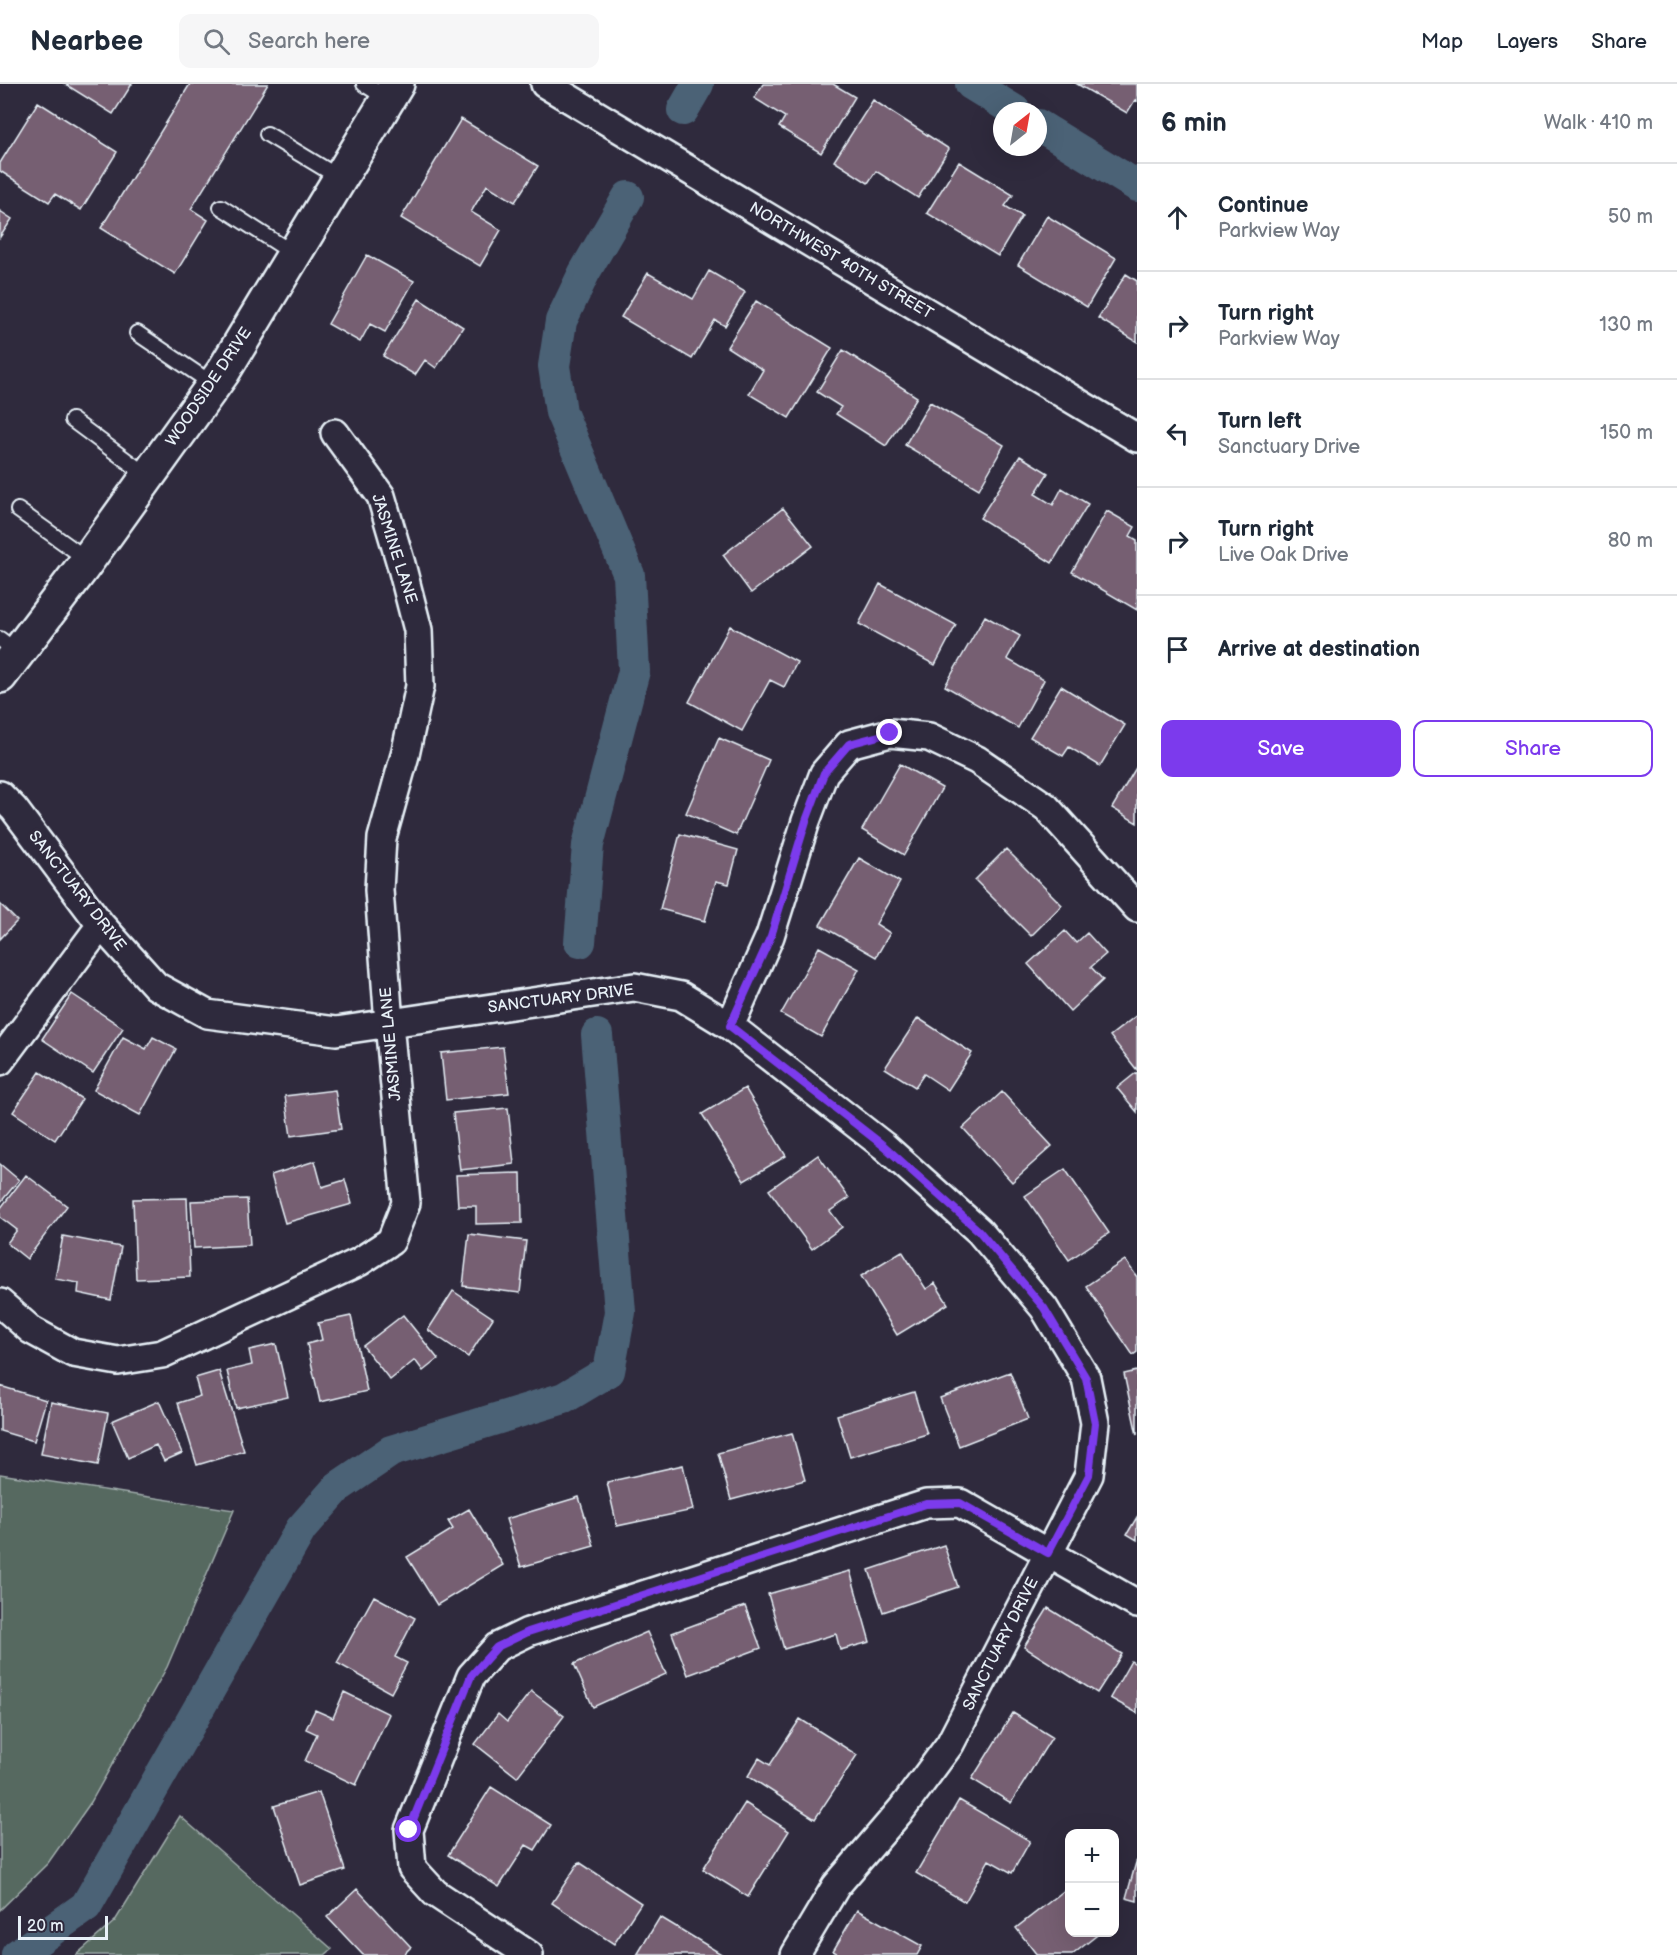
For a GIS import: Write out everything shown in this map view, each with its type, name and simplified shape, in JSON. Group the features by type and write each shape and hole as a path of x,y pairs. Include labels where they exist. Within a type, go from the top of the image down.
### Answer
{"street":[{"name":"NORTHWEST 40TH STREET","path":"545,84 1137,438"},
{"name":"WOODSIDE DRIVE","path":"6,656 88,560 214,385 340,178 383,89"},
{"name":"JASMINE LANE","path":"0,1303 31,1330 73,1353 118,1361 162,1354 359,1262 391,1241 406,1203 379,890 382,838 405,755 420,687 418,630 381,496 335,433"},
{"path":"730,1026 771,936 806,821 824,773 849,744 890,733 929,737 977,760 1046,807 1137,908"},
{"name":"SANCTUARY DRIVE","path":"0,795 14,809 101,925 156,986 207,1014 336,1030 634,987 681,996 730,1026 884,1146 979,1231 1044,1308 1086,1378 1095,1423 1089,1475 950,1744 902,1809 836,1887 795,1955"},
{"path":"0,1061 101,925"},
{"path":"529,1955 435,1893 412,1868 409,1830 471,1676 497,1647 528,1632 926,1504 960,1503 1137,1604"}],"lane":[{"path":"267,134 340,178"},
{"path":"221,207 294,254"},
{"path":"138,333 214,385"},
{"path":"72,420 149,477"},
{"path":"18,510 88,560"}],"green space":[{"path":"0,1474 234,1510 167,1667 91,1802 48,1863 0,1910"},
{"path":"180,1816 332,1949 325,1955 76,1955 115,1921"}],"building":[{"path":"65,84 132,84 113,114"},
{"path":"190,84 268,84 191,209 208,220 175,274 101,228"},
{"path":"763,84 833,84 855,97 821,153 779,127 785,117 754,98"},
{"path":"1077,84 1137,84 1137,101 1135,100 1127,113"},
{"path":"873,100 949,149 918,198 876,171 868,183 834,161"},
{"path":"38,102 117,152 81,210 55,194 49,202 0,171 0,163"},
{"path":"461,119 538,166 515,202 487,185 471,212 501,230 480,266 401,218"},
{"path":"959,162 1013,195 1005,206 1022,216 998,256 927,213"},
{"path":"0,211 12,219 0,237"},
{"path":"1047,216 1116,258 1087,307 1018,265"},
{"path":"367,255 414,281 385,332 370,324 360,342 328,324"},
{"path":"709,271 745,292 725,326 715,320 692,359 621,317 648,273 693,299"},
{"path":"1126,274 1137,281 1137,342 1098,318"},
{"path":"419,299 463,327 436,368 425,360 415,375 383,356"},
{"path":"756,301 832,348 789,418 749,394 763,370 727,347"},
{"path":"843,350 917,397 886,446 836,414 841,407 817,392"},
{"path":"930,402 1004,445 979,489 905,445"},
{"path":"1020,456 1048,473 1035,494 1053,505 1062,488 1088,504 1052,563 980,518"},
{"path":"783,508 813,546 751,593 723,555"},
{"path":"1107,511 1135,527 1130,536 1137,540 1137,610 1072,572"},
{"path":"880,584 956,625 935,665 859,624"},
{"path":"985,616 1020,636 1007,659 1044,680 1018,728 945,686"},
{"path":"730,626 797,662 784,687 770,680 742,731 689,702"},
{"path":"1061,686 1125,725 1100,766 1069,747 1063,756 1030,737"},
{"path":"719,738 769,760 736,835 686,813"},
{"path":"900,764 942,788 904,855 862,830"},
{"path":"1137,766 1137,823 1112,808"},
{"path":"680,834 738,850 729,884 716,881 705,921 660,909"},
{"path":"1006,849 1062,905 1031,936 975,880"},
{"path":"859,858 900,882 876,924 890,933 876,957 820,925"},
{"path":"0,904 17,921 0,939"},
{"path":"1065,931 1076,943 1087,933 1106,954 1091,967 1103,980 1070,1011 1028,964"},
{"path":"819,947 859,969 821,1037 781,1014"},
{"path":"72,994 123,1028 93,1073 42,1039"},
{"path":"1137,1015 1137,1070 1110,1036"},
{"path":"918,1018 972,1053 948,1090 924,1074 915,1087 885,1068"},
{"path":"123,1037 146,1049 153,1037 176,1049 140,1115 94,1090"},
{"path":"503,1047 509,1093 446,1100 441,1053"},
{"path":"40,1072 82,1099 55,1140 13,1112"},
{"path":"1137,1072 1137,1112 1117,1088"},
{"path":"745,1088 786,1156 744,1181 702,1114"},
{"path":"335,1090 341,1129 291,1136 285,1096"},
{"path":"1002,1092 1052,1146 1012,1182 963,1128"},
{"path":"508,1108 514,1164 460,1170 453,1113"},
{"path":"818,1155 849,1198 830,1211 842,1227 812,1249 769,1190"},
{"path":"315,1161 322,1187 345,1180 352,1204 285,1223 271,1175"},
{"path":"0,1164 19,1180 0,1203"},
{"path":"1065,1169 1109,1233 1069,1260 1025,1196"},
{"path":"521,1173 522,1223 476,1224 476,1206 458,1206 456,1175"},
{"path":"26,1175 67,1206 27,1259 7,1243 17,1230 0,1217 0,1209"},
{"path":"187,1198 190,1277 136,1279 133,1199"},
{"path":"247,1199 250,1245 194,1248 191,1201"},
{"path":"469,1234 526,1241 520,1293 463,1286"},
{"path":"63,1236 121,1247 111,1300 78,1293 79,1283 55,1279"},
{"path":"902,1251 926,1289 935,1283 948,1304 897,1335 861,1276"},
{"path":"1125,1260 1137,1277 1137,1352 1133,1355 1086,1286"},
{"path":"453,1291 493,1318 468,1357 428,1330"},
{"path":"403,1315 438,1359 423,1371 415,1360 390,1380 363,1346"},
{"path":"351,1316 367,1391 320,1402 307,1344 322,1340 318,1323"},
{"path":"276,1344 288,1397 236,1408 227,1371 252,1365 249,1350"},
{"path":"219,1371 244,1451 197,1465 178,1403 200,1396 195,1378"},
{"path":"1137,1371 1137,1435 1124,1374"},
{"path":"1010,1372 1028,1419 959,1446 940,1398"},
{"path":"0,1386 46,1400 34,1441 0,1431"},
{"path":"914,1392 927,1434 850,1457 837,1415"},
{"path":"159,1401 182,1453 164,1461 156,1445 128,1458 112,1421"},
{"path":"51,1402 108,1413 98,1465 41,1454"},
{"path":"792,1433 805,1480 731,1500 718,1453"},
{"path":"683,1465 693,1510 617,1526 607,1482"},
{"path":"579,1497 594,1546 521,1567 506,1519"},
{"path":"469,1509 503,1565 437,1605 407,1557 453,1529 448,1521"},
{"path":"1137,1517 1137,1540 1127,1534"},
{"path":"944,1545 958,1587 883,1612 869,1570"},
{"path":"850,1571 870,1642 840,1650 836,1634 784,1649 768,1594"},
{"path":"374,1596 415,1618 395,1657 407,1663 391,1693 337,1663"},
{"path":"745,1606 761,1648 688,1675 672,1633"},
{"path":"1048,1608 1122,1654 1097,1693 1024,1647"},
{"path":"647,1632 666,1674 593,1707 574,1664"},
{"path":"1131,1661 1137,1665 1137,1713 1110,1698"},
{"path":"531,1691 564,1716 517,1777 475,1744 498,1714 507,1722"},
{"path":"344,1692 389,1714 356,1785 305,1761 317,1734 306,1729 315,1710 333,1718"},
{"path":"1013,1713 1052,1737 1011,1803 972,1779"},
{"path":"800,1719 857,1755 815,1819 748,1776 759,1758 770,1765"},
{"path":"491,1787 551,1825 535,1850 526,1845 499,1887 448,1855"},
{"path":"319,1792 345,1870 300,1885 274,1806"},
{"path":"959,1800 1030,1841 1012,1873 989,1860 965,1902 916,1873"},
{"path":"745,1803 789,1831 748,1897 703,1869"},
{"path":"1137,1859 1137,1901 1126,1898"},
{"path":"579,1862 641,1903 614,1944 552,1903"},
{"path":"357,1889 411,1947 403,1955 363,1955 327,1917"},
{"path":"1065,1890 1065,1937 1095,1937 1072,1955 1037,1955 1016,1928"},
{"path":"857,1910 922,1946 917,1955 840,1955 833,1951"},
{"path":"660,1917 723,1955 637,1955"}],"waterway":[{"path":"683,110 698,84"},
{"path":"971,84 1000,102"},
{"path":"1047,131 1137,186"},
{"path":"580,942 588,845 634,671 629,575 561,412 554,366 561,321 584,273 628,197"},
{"path":"17,1955 86,1906 301,1529 338,1487 391,1451 564,1398 609,1371 620,1312 597,1035"}],"route":[{"path":"409,1830 471,1676 497,1647 528,1632 926,1504 960,1503 1048,1553 1089,1475 1095,1423 1086,1378 1044,1308 979,1231 884,1146 730,1026 771,936 806,821 824,773 849,744 890,733"}]}
